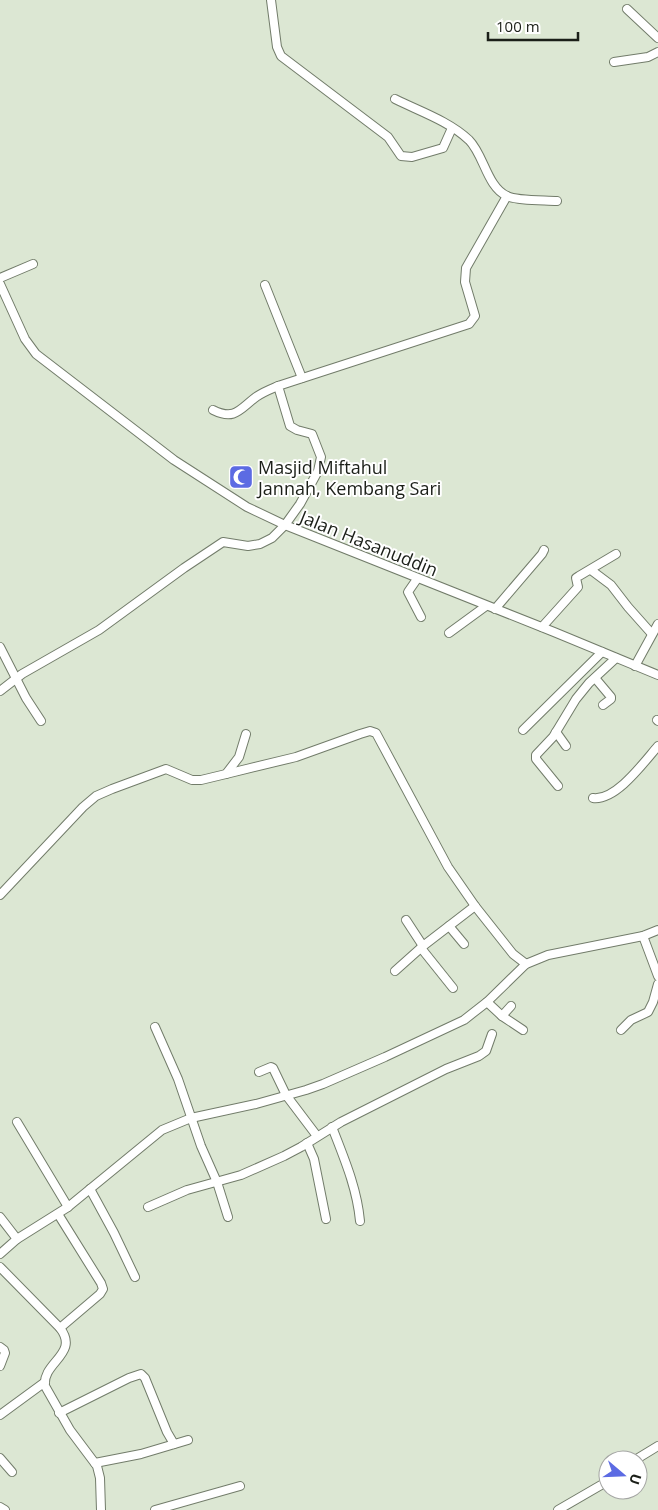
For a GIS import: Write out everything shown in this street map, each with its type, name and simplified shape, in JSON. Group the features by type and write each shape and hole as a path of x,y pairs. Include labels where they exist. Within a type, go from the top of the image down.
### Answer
{"street":[{"path":"271,0 277,47 281,56 388,137 401,156 412,157 444,148 452,128"},
{"path":"627,9 658,38"},
{"path":"614,62 642,59 654,56 658,52"},
{"path":"395,99 452,128 470,142 478,152 495,187 507,196 557,201"},
{"path":"213,410 227,414 238,412 259,395 278,386 469,324 475,316 465,282 466,268 507,196"},
{"path":"0,278 33,264"},
{"name":"Jalan Hasanuddin","path":"0,284 24,339 29,347 43,360 193,473 247,507 285,525 658,675"},
{"path":"265,285 302,378"},
{"path":"0,691 16,678 99,630 223,542 248,546 260,544 272,538 285,525 305,497 321,462 312,434 290,426 278,386"},
{"path":"495,609 544,550"},
{"path":"542,627 578,587 576,578 616,554"},
{"path":"591,570 611,585 652,634"},
{"path":"414,577 408,592 421,617"},
{"path":"449,633 486,606"},
{"path":"635,666 658,624"},
{"path":"0,647 26,698 41,720"},
{"path":"523,730 602,652"},
{"path":"558,786 536,759 536,755 556,732 572,703 616,658"},
{"path":"595,678 611,696 611,699 603,705"},
{"path":"0,895 83,807 96,796 166,769 192,780 201,780 296,757 370,731 376,732 448,867 475,906 513,954 526,964"},
{"path":"556,732 566,746"},
{"path":"226,774 239,756 246,734"},
{"path":"593,798 602,798 615,791 658,746"},
{"path":"395,971 422,947 475,906"},
{"path":"406,920 422,947 453,988"},
{"path":"449,926 464,944"},
{"path":"0,1254 17,1239 68,1207 156,1134 171,1126 193,1118 256,1104 323,1084 458,1023 487,1002 526,964 548,955 643,936 658,930"},
{"path":"643,936 656,964 658,976"},
{"path":"621,1030 632,1020 648,1012 658,984"},
{"path":"487,1002 502,1016 523,1030"},
{"path":"502,1016 511,1006"},
{"path":"156,1027 193,1118 201,1146 217,1182 228,1217"},
{"path":"148,1207 187,1190 241,1175 307,1143 332,1127 446,1069 480,1056 486,1051 492,1034"},
{"path":"259,1072 271,1067 273,1068 286,1095 316,1136"},
{"path":"17,1122 68,1207"},
{"path":"332,1127 352,1179 358,1201 360,1221"},
{"path":"307,1143 314,1159 326,1219"},
{"path":"90,1190 135,1276"},
{"path":"58,1214 103,1289 98,1296 60,1328"},
{"path":"0,1217 17,1239"},
{"path":"0,1267 60,1328 66,1337 67,1345 48,1374 45,1382 46,1389 70,1430 95,1462 100,1478 101,1510"},
{"path":"0,1347 5,1353 0,1366"},
{"path":"59,1413 141,1374 145,1378 167,1432 174,1444"},
{"path":"0,1415 45,1382"},
{"path":"95,1462 141,1454 188,1440"},
{"path":"0,1458 12,1472"},
{"path":"155,1510 240,1486"},
{"path":"558,1510 598,1487"},
{"path":"0,1507 4,1510"}],"place":[{"name":"Masjid Miftahul Jannah, Kembang Sari","path":"241,477"}]}
